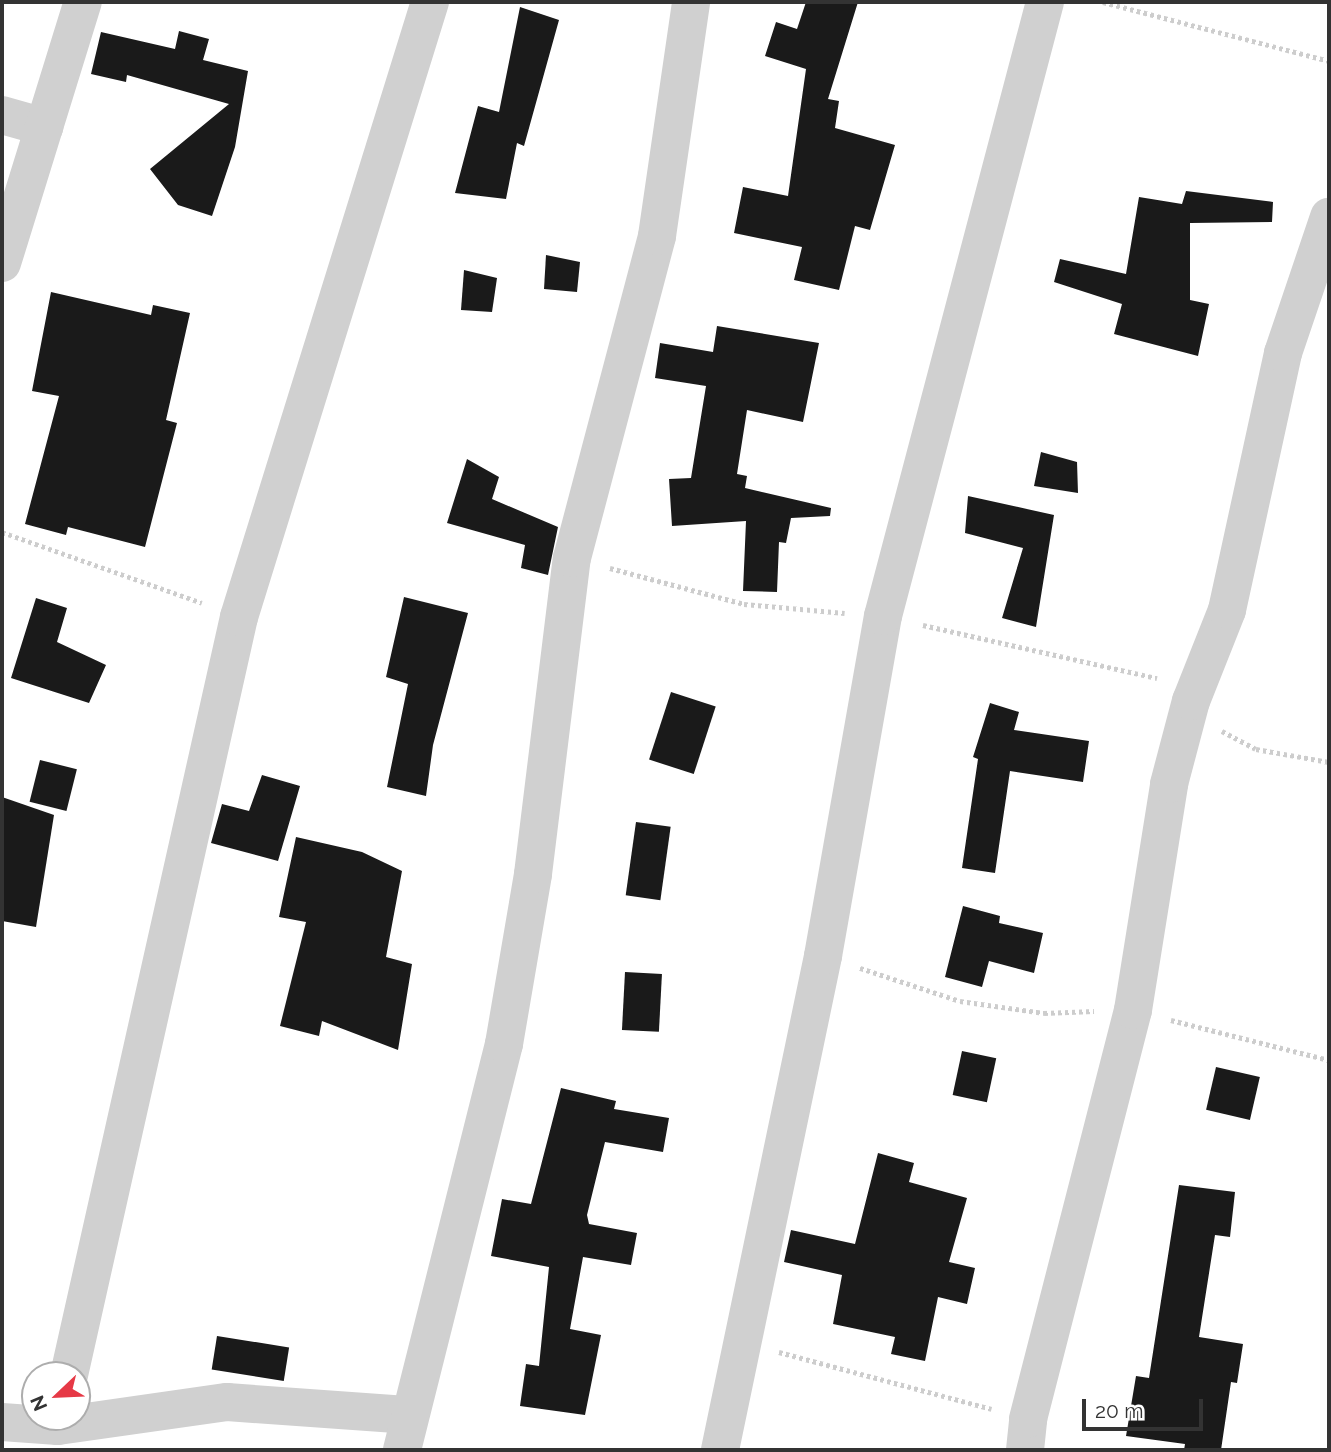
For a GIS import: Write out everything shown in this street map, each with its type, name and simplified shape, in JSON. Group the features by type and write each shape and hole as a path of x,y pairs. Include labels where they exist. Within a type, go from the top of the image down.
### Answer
{"street":[{"path":"2,263 83,2"},
{"path":"72,1361 239,617 430,2"},
{"path":"91,1425 227,1402 405,1433 504,1044 533,874 572,558 657,236 691,2"},
{"path":"720,1450 745,1342 823,956 883,616 1045,2"},
{"path":"2,115 44,127"},
{"path":"1027,1435 1133,1010 1169,784 1191,701 1227,610 1283,353 1329,217"},
{"path":"2,1422 21,1425"}],"path":[{"path":"1103,2 1329,61"},
{"path":"2,532 239,617"},
{"path":"572,558 744,604 883,616 1161,679 1191,701 1215,728 1256,749 1329,762"},
{"path":"823,956 960,1001 1044,1013 1133,1010 1329,1060"},
{"path":"745,1342 1027,1435"}],"building":[{"path":"806,2 858,2 828,99 839,101 835,128 895,145 870,230 855,226 839,290 794,280 802,247 734,233 743,187 788,196 806,69 765,56 776,22 797,29"},
{"path":"520,7 559,20 524,146 517,143 506,199 455,193 478,106 499,112"},
{"path":"179,31 209,39 203,60 248,71 235,147 212,216 178,205 150,169 229,104 127,75 126,82 91,74 101,32 175,49"},
{"path":"1186,191 1273,202 1272,222 1190,223 1190,300 1209,304 1198,356 1114,334 1122,304 1054,282 1060,259 1126,274 1139,197 1182,204"},
{"path":"546,255 580,262 577,292 544,289"},
{"path":"464,270 497,278 492,312 461,310"},
{"path":"51,292 151,315 153,305 190,313 166,420 177,423 145,547 68,527 66,535 25,524 59,396 32,391"},
{"path":"717,326 819,343 803,422 747,410 737,474 747,476 745,488 831,508 830,516 791,518 786,543 779,542 777,592 743,591 746,521 672,526 669,479 691,478 706,386 655,378 660,343 713,352"},
{"path":"1041,452 1077,462 1078,493 1034,486"},
{"path":"467,459 499,477 492,499 558,527 548,575 521,568 525,545 447,523"},
{"path":"968,496 1054,515 1036,627 1002,618 1023,548 965,533"},
{"path":"404,597 468,613 433,745 426,796 387,787 408,684 386,677"},
{"path":"36,598 67,608 57,642 106,665 89,703 11,678"},
{"path":"671,692 716,707 694,774 649,760"},
{"path":"990,703 1019,712 1014,730 1089,741 1083,782 1010,771 995,873 962,868 978,759 973,757"},
{"path":"40,760 77,769 66,811 30,802"},
{"path":"262,775 300,786 278,861 211,843 222,804 249,811"},
{"path":"2,797 54,815 36,927 2,921"},
{"path":"636,822 671,827 660,900 626,895"},
{"path":"296,837 362,852 402,871 386,957 412,964 398,1050 322,1021 319,1036 280,1026 306,922 279,917"},
{"path":"963,906 1000,916 999,923 1043,933 1034,973 989,961 982,987 945,977"},
{"path":"625,972 662,974 659,1032 622,1030"},
{"path":"962,1051 996,1058 987,1102 953,1095"},
{"path":"1216,1067 1260,1077 1250,1120 1206,1110"},
{"path":"561,1088 616,1101 614,1109 669,1118 663,1152 605,1142 587,1215 589,1224 637,1233 631,1265 583,1257 570,1329 601,1335 585,1415 520,1406 526,1364 539,1366 549,1267 491,1256 502,1199 531,1204"},
{"path":"878,1153 914,1163 909,1182 967,1198 949,1262 975,1268 967,1304 938,1297 925,1361 891,1354 895,1337 833,1324 842,1275 784,1262 791,1230 855,1244"},
{"path":"1179,1185 1235,1192 1230,1237 1215,1235 1199,1337 1243,1344 1237,1383 1231,1382 1221,1450 1184,1450 1185,1444 1126,1436 1136,1376 1149,1378"},
{"path":"217,1336 289,1347 284,1381 212,1370"}]}
